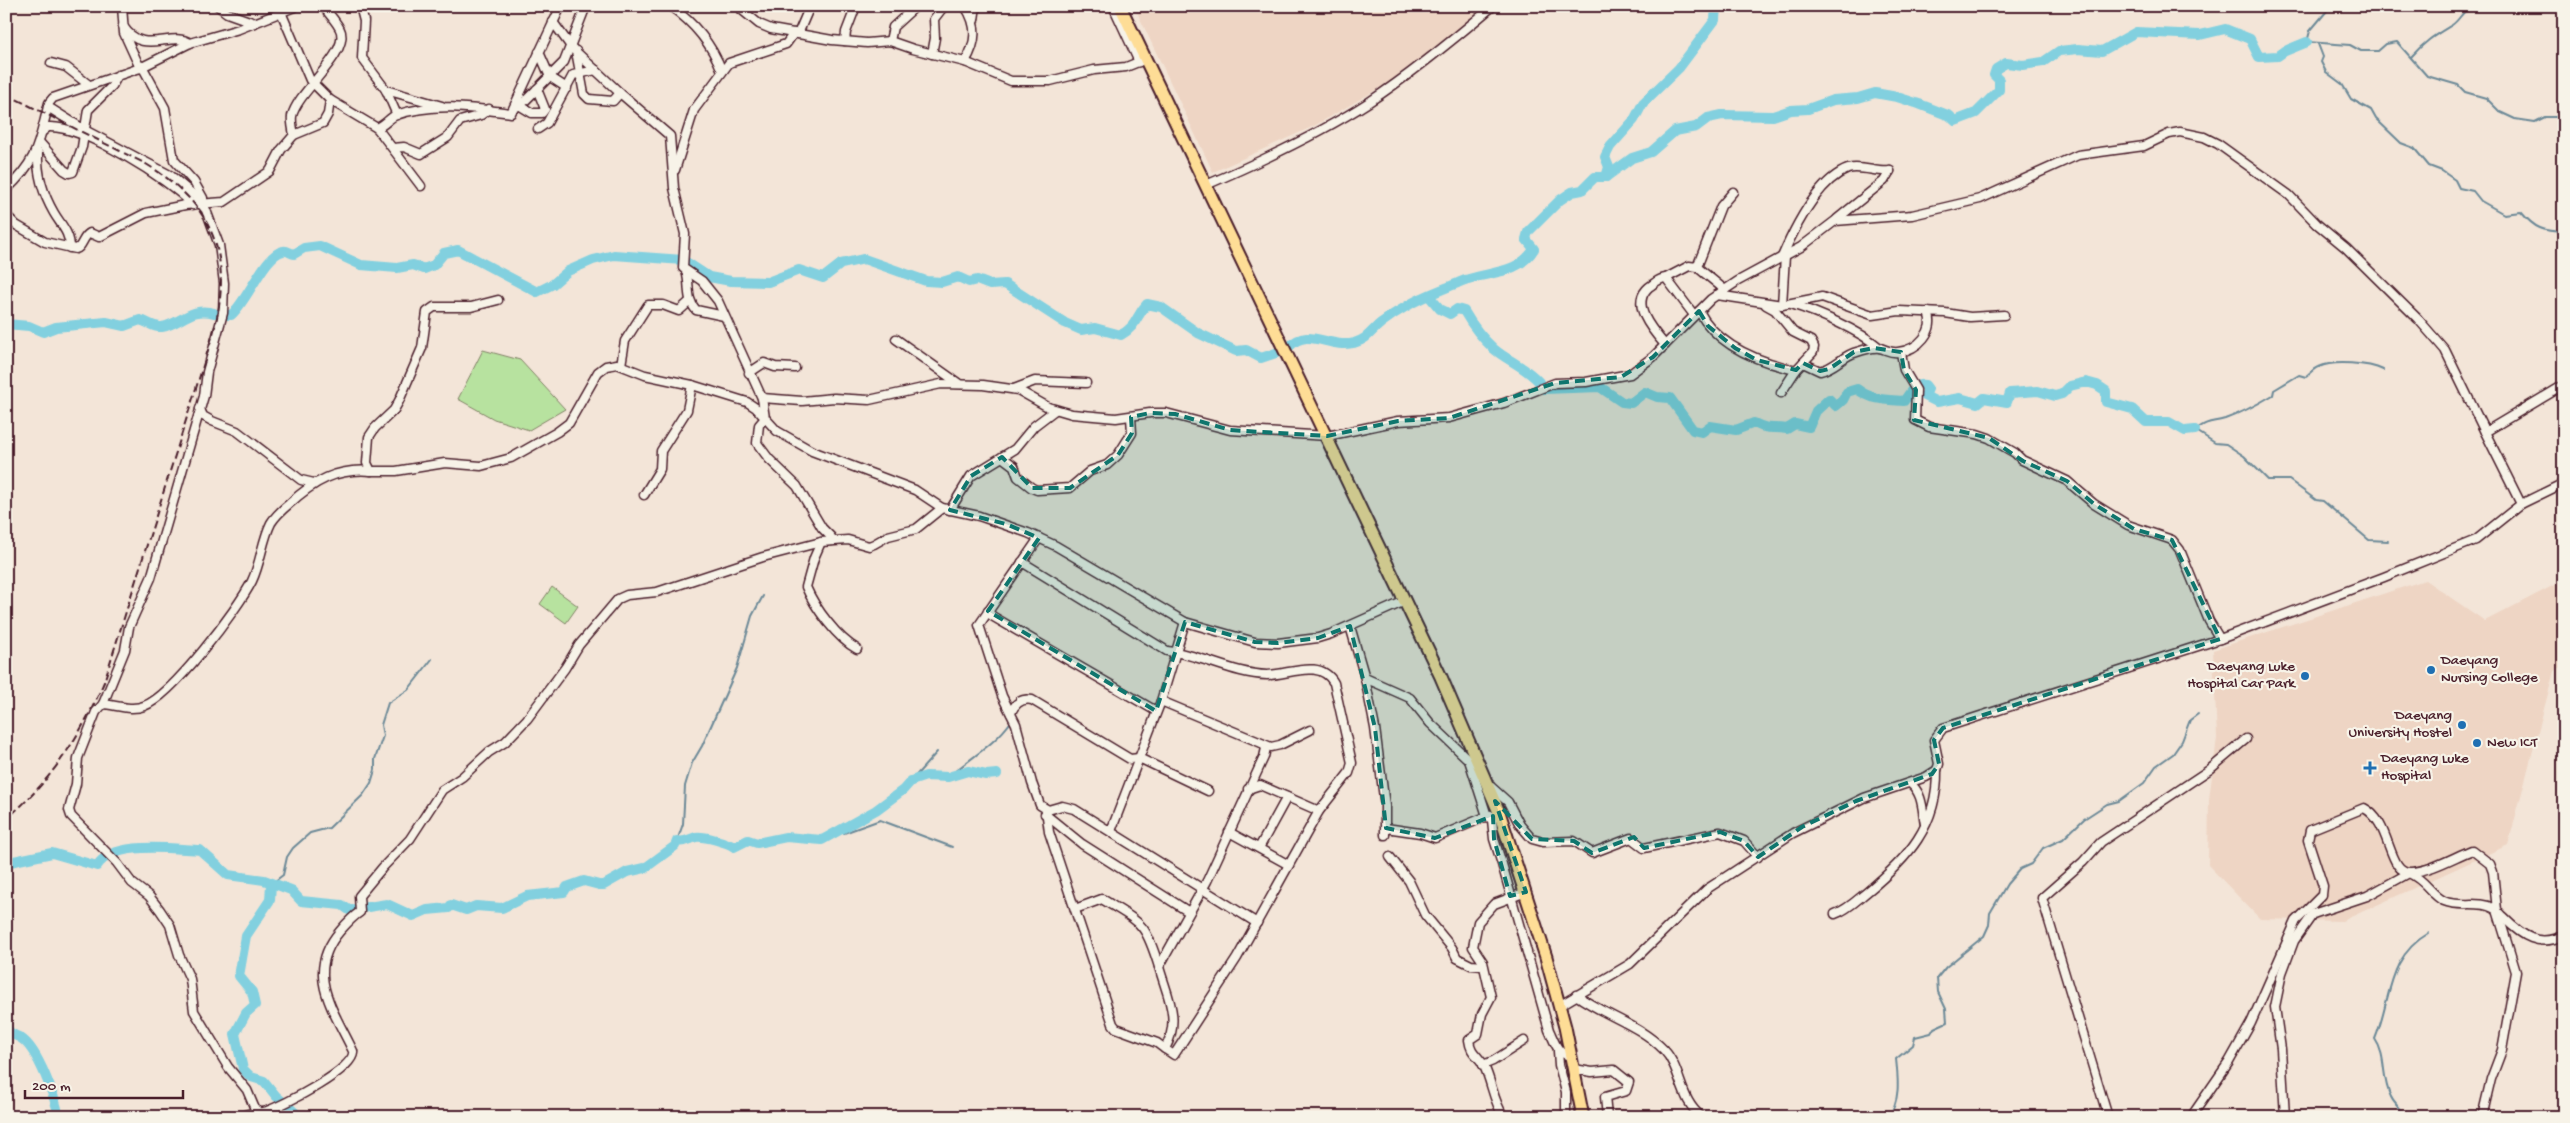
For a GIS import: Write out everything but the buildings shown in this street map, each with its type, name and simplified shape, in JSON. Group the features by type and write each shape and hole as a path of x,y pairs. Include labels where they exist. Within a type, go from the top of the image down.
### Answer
{"highway":[{"path":"1120,6 1143,60 1206,185 1405,601 1499,812 1526,892 1559,1006 1583,1117"}],"street":[{"path":"122,6 123,26 141,67 166,108 174,160 194,182 203,198 203,204 219,245 224,283 223,313 207,372 200,409 178,479 164,539 138,611 129,627 125,650 103,704 96,712 78,758 76,784 69,810 71,816 118,863 132,883 149,896 166,919 190,980 194,1011 228,1067 247,1090 255,1109 263,1115"},
{"path":"218,6 227,13 255,23"},
{"path":"70,248 68,235 53,212 40,184 39,146 48,107 53,98 141,67 190,43 221,35 297,6"},
{"path":"294,135 292,116 299,102 329,62 341,39 341,31 323,6"},
{"path":"360,6 364,21 362,58 386,90 397,115"},
{"path":"517,106 523,87 561,6"},
{"path":"377,128 397,115 449,107 489,108 510,113 564,62 586,6"},
{"path":"670,6 686,18 700,34 722,71"},
{"path":"737,6 759,24 771,29 845,41 890,41 965,62 1000,78 1024,83 1050,81 1094,70 1126,67 1143,60 1113,6"},
{"path":"674,172 694,110 722,71 733,60 786,44 796,33 810,6"},
{"path":"845,41 846,32 856,6"},
{"path":"890,41 893,27 916,6"},
{"path":"965,6 974,20"},
{"path":"965,62 975,41 974,20 976,6"},
{"path":"1206,185 1295,145 1368,103 1426,62 1493,6"},
{"path":"932,54 935,38 934,19 943,7"},
{"path":"281,12 298,49 301,64 313,83 330,100 377,128 420,186"},
{"path":"552,22 576,51 620,93 670,136 674,188 685,234 683,268 689,281 689,302 696,310 724,316"},
{"path":"123,26 130,36 143,41 165,42 182,39 190,43"},
{"path":"576,51 584,94 589,99 613,101 620,93"},
{"path":"539,52 550,77 567,88"},
{"path":"52,63 66,67 89,85"},
{"path":"538,129 546,123 548,112 567,88 573,75 596,70"},
{"path":"39,146 69,174 73,172 79,154 88,110 112,86 118,75"},
{"path":"523,87 536,90 548,112"},
{"path":"386,90 449,107"},
{"path":"6,215 16,225 46,242 78,249 90,233 99,237 146,213 224,202 267,174 281,150 294,135 323,123 328,114 330,100"},
{"path":"517,106 532,113 548,112"},
{"path":"48,107 82,132 147,168 178,190 192,205"},
{"path":"393,148 404,147 421,154 448,137 460,121 481,116 489,108"},
{"path":"42,132 53,126 82,132 170,175 203,204"},
{"path":"1835,221 1912,215 1980,199 2078,155 2144,146 2175,132 2204,137 2218,144 2289,195 2418,319 2440,344 2454,365 2485,432 2522,504"},
{"path":"6,190 29,166 39,146"},
{"path":"762,398 802,401 834,398 869,400 941,384 959,384 1014,389 1055,410 1108,418 1166,413 1230,430 1326,436 1398,421 1449,418 1504,403 1555,383 1586,382 1621,377 1640,368 1717,295 1725,290 1783,257 1801,247 1884,181 1890,171 1880,172 1865,168 1850,168 1831,179 1796,227 1783,257 1782,305"},
{"path":"1697,267 1721,206 1733,192"},
{"path":"1665,345 1651,330 1642,309 1646,290 1656,281 1689,266 1697,267 1725,290"},
{"path":"686,271 699,278 718,301 749,373 762,398 765,418 759,425 757,444 769,459 797,486 822,528 831,537 831,541"},
{"path":"1666,278 1708,326 1735,348 1757,360 1766,360 1796,370"},
{"path":"1717,295 1782,305 1822,297 1865,314 1899,311 1970,317 2004,315"},
{"path":"371,471 367,463 369,437 374,428 394,410 399,401 422,348 427,312 434,307 471,307 498,300"},
{"path":"621,365 625,341 648,305 663,305 679,311 689,302"},
{"path":"1763,303 1775,310 1793,332 1811,341 1814,347 1813,352 1796,370 1781,393"},
{"path":"1791,304 1850,328 1870,339 1886,352 1901,352 1917,343 1930,330 1931,325 1928,312"},
{"path":"896,339 959,384"},
{"path":"1803,363 1820,370 1837,365 1854,352 1880,348"},
{"path":"1901,352 1904,370 1916,390 1916,420 1924,425 1977,434 1989,438 2015,453 2022,460 2068,481 2094,504 2134,529 2172,540 2180,550 2209,621 2220,639"},
{"path":"749,373 764,363 775,367 795,368"},
{"path":"103,704 138,708 157,700 220,630 247,591 257,570 272,523 314,483 343,471 396,471 445,463 481,466 510,458 564,428 574,416 598,372 606,366 621,365 645,376 692,385 747,402 777,431 812,451 915,490 946,509 1006,524 1039,538 1186,622 1256,642 1278,643 1318,638 1405,601"},
{"path":"1014,389 1035,381 1086,383"},
{"path":"644,495 660,469 661,451 687,410 692,385"},
{"path":"2485,432 2564,385"},
{"path":"200,409 208,418 237,431 301,480 314,483"},
{"path":"241,1117 263,1115 330,1078 351,1062 354,1051 334,1011 322,978 324,956 332,940 360,912 359,896 383,866 410,839 442,790 489,752 505,742 527,719 565,668 579,645 618,599 627,595 657,592 763,557 822,542 855,540 869,546 888,536 916,529 946,509 971,476 1015,449 1034,426 1055,410"},
{"path":"1002,457 1014,466 1018,477 1032,488 1037,490 1070,488 1090,470 1107,465 1118,455 1132,433 1131,417"},
{"path":"1835,914 1846,909 1880,883 1913,849 1925,825 1937,787 1939,759 1934,740 1943,728 2220,639 2476,540 2522,504 2564,483"},
{"path":"1039,538 979,625 1002,696 1011,712 1040,805 1082,844 1190,912"},
{"path":"822,542 806,587 831,627 844,641 856,649"},
{"path":"1022,562 1167,651 1177,650 1251,673 1275,675 1316,669 1330,677 1343,720 1352,763 1349,773 1318,811 1257,924 1174,1055 1156,1043 1114,1026 1074,909 1045,811"},
{"path":"988,611 992,616 1156,711"},
{"path":"1111,831 1161,701 1186,622"},
{"path":"1350,626 1365,678 1375,728 1386,832 1420,833 1435,838 1479,822 1487,816 1499,812"},
{"path":"1365,678 1405,694 1413,700 1430,723 1481,772"},
{"path":"1011,712 1014,705 1020,701 1032,700 1116,752 1130,759 1139,758 1208,791"},
{"path":"1161,701 1263,744 1271,747 1278,746"},
{"path":"1264,757 1278,746 1310,730"},
{"path":"2108,1117 2042,898 2083,862 2100,842 2209,770 2246,739"},
{"path":"1159,967 1203,890 1264,757 1266,748 1263,744"},
{"path":"1469,760 1487,816 1492,820 1494,840 1549,1030 1558,1051 1559,1065 1566,1092 1566,1117"},
{"path":"1559,1006 1630,964 1702,893 1802,827 1856,801 1926,778 1937,770"},
{"path":"1257,771 1256,777 1260,785 1318,811"},
{"path":"1486,783 1508,802 1524,831 1538,841 1574,840 1592,853 1631,838 1644,848 1720,832 1744,841 1758,857"},
{"path":"1910,783 1916,788 1921,799 1925,825"},
{"path":"1248,789 1260,785"},
{"path":"1259,848 1287,797"},
{"path":"1045,811 1068,806 1111,831 1257,924"},
{"path":"2331,908 2308,840 2310,830 2364,808 2381,823 2397,866 2424,881 2438,897 2446,902 2485,905 2497,910 2518,931 2533,940 2548,942 2564,935"},
{"path":"1229,832 1289,865"},
{"path":"2313,914 2367,896 2409,873 2472,850 2490,864 2493,872 2497,910 2516,972 2502,1050 2491,1079 2482,1117"},
{"path":"1390,856 1408,881 1425,915 1452,948 1457,958 1471,965 1483,966"},
{"path":"2275,1007 2287,956 2303,926 2313,914 2323,886"},
{"path":"1504,1117 1494,1098 1483,1065 1473,1054 1468,1040 1478,1034 1482,1014 1490,999 1483,966 1473,947 1477,926 1494,904 1510,896 1526,892"},
{"path":"1074,909 1102,899 1141,923 1150,937 1173,1014 1174,1034 1165,1049"},
{"path":"2191,1117 2235,1052 2271,981 2296,921 2318,901"},
{"path":"2271,981 2281,1049 2285,1117"},
{"path":"1576,995 1632,1024 1663,1049 1672,1061 1688,1102 1702,1117"},
{"path":"1483,1065 1493,1061 1524,1041"},
{"path":"1558,1051 1564,1055 1570,1055"},
{"path":"1574,1069 1592,1072 1614,1070 1626,1079 1628,1082 1626,1090 1605,1096 1607,1117"}],"highlighted area":[{"path":"1699,311 1708,326 1735,348 1757,360 1796,370 1803,363 1820,371 1829,369 1854,352 1874,348 1901,352 1904,370 1916,390 1914,420 1989,438 2023,461 2067,481 2094,504 2134,529 2172,540 2220,639 1943,728 1934,740 1939,764 1932,774 1856,801 1802,827 1758,857 1744,841 1720,832 1644,848 1634,837 1592,853 1574,841 1532,839 1495,801 1526,892 1510,896 1494,839 1493,816 1435,838 1386,828 1375,728 1350,626 1318,638 1278,643 1255,642 1185,622 1156,711 988,611 1039,538 1006,524 950,510 971,476 1002,457 1032,488 1070,488 1118,455 1132,433 1131,417 1150,413 1175,414 1230,430 1327,436 1398,421 1449,418 1555,383 1621,377 1653,357"}],"shaded area":[{"path":"1134,6 1483,6 1451,36 1388,83 1314,126 1213,172"},
{"name":"Daeyang Luke Hospital","path":"2425,580 2485,621 2564,580 2564,665 2554,671 2508,845 2342,921 2260,919 2208,865 2209,799 2217,738 2213,650"}],"green space":[{"path":"483,350 520,360 565,409 529,430 494,419 458,399"},
{"path":"552,587 578,606 566,623 540,604"}],"waterway":[{"path":"1606,177 1609,167 1605,157 1610,147 1634,120 1643,103 1679,68 1715,20 1716,6"},
{"path":"2331,6 2310,31 2307,42 2350,45 2361,51 2378,51 2386,44 2397,42 2427,76 2458,85 2465,92 2486,98 2500,112 2515,119 2535,122 2545,117 2564,117"},
{"path":"2411,57 2425,43 2455,23 2473,6"},
{"path":"1289,347 1296,341 1304,338 1345,344 1354,343 1366,337 1400,310 1420,299 1460,282 1500,272 1519,264 1534,249 1526,239 1528,232 1560,200 1572,192 1582,190 1595,177 1606,177 1632,158 1651,152 1675,131 1696,127 1708,118 1722,115 1773,116 1791,110 1808,109 1833,100 1858,98 1875,93 1919,104 1950,116 1955,121 1976,113 1999,90 1999,80 1994,75 1996,69 2006,63 2023,65 2043,62 2059,51 2078,49 2102,51 2136,32 2200,35 2225,29 2250,39 2259,57 2278,56 2307,42"},
{"path":"2318,44 2323,57 2321,62 2326,72 2342,84 2351,99 2371,110 2376,119 2401,143 2414,148 2429,166 2442,171 2455,180 2459,188 2473,191 2481,201 2504,214 2521,212 2535,226 2550,231 2564,232"},
{"path":"227,315 231,315 237,309 263,269 276,254 284,251 294,254 304,248 320,246 361,265 397,268 413,265 424,269 434,265 444,253 458,250 537,292 553,284 568,271 593,260 614,255 683,260 709,277 731,281 768,282 799,270 823,278 841,264 864,259 926,281 942,282 958,277 969,282 977,280 990,285 1005,284 1065,323 1081,330 1095,328 1121,335 1134,324 1147,304 1161,307 1198,333 1236,351 1246,350 1261,358 1279,352"},
{"path":"1429,296 1440,309 1450,314 1457,309 1464,311 1478,332 1494,349 1528,372 1539,382"},
{"path":"6,324 29,326 43,332 56,327 106,322 124,326 140,320 156,327 162,327 199,312 214,313"},
{"path":"2383,370 2351,363 2325,365 2315,369 2306,377 2299,375 2274,390 2273,395 2250,408 2225,419 2207,423 2195,430 2215,443 2226,444 2244,456 2268,480 2289,480 2316,500 2323,501 2369,540 2388,541"},
{"path":"1544,389 1600,387 1622,402 1631,403 1645,392 1657,397 1670,398 1693,430 1702,432 1710,426 1736,430 1754,423 1771,428 1787,429 1795,424 1809,427 1816,411 1829,399 1836,406 1843,400 1847,392 1857,389 1873,397 1904,401 1915,387 1925,385 1928,389 1925,396 1937,402 1960,398 1978,403 1984,398 2007,402 2010,393 2038,391 2055,396 2062,394 2070,386 2086,382 2097,385 2106,391 2106,402 2132,409 2146,422 2169,422 2185,431 2195,430"},
{"path":"677,841 683,824 685,786 692,763 702,746 737,668 752,616 763,596"},
{"path":"271,884 283,875 287,857 293,848 310,833 329,828 363,795 371,783 375,770 375,759 383,736 381,725 388,703 408,690 432,659"},
{"path":"1888,1117 1897,1097 1896,1059 1913,1045 1915,1037 1931,1033 1934,1028 1947,1022 1946,1009 1938,992 1937,978 1946,967 1984,936 1989,925 1990,913 2007,884 2020,869 2031,864 2043,848 2063,839 2084,819 2107,804 2119,801 2144,783 2156,766 2173,754 2182,741 2190,720 2198,714"},
{"path":"948,777 990,744 1006,729 1012,720"},
{"path":"911,781 937,752"},
{"path":"6,864 52,853 97,866 105,858 116,852 129,849 200,850 228,875 264,880 291,890 301,901 342,905 349,910 387,904 413,916 427,910 449,908 451,905 466,910 476,906 502,908 527,896 564,892 567,887 584,881 604,885 627,872 645,868 675,846 677,841 685,841 696,837 710,838 734,847 748,840 757,843 786,837 822,840 876,810 903,790 911,781 926,776 948,777 968,771 986,775 997,774"},
{"path":"835,832 844,833 880,820 952,847"},
{"path":"271,884 270,900 246,936 239,976 252,992 255,1005 246,1013 235,1034 243,1069 251,1077 264,1081 276,1096 300,1117"},
{"path":"2400,1117 2402,1113 2388,1090 2381,1053 2375,1039 2392,980 2398,967 2405,954 2415,943 2429,933"},
{"path":"6,1028 28,1045 40,1063 50,1086 59,1117"}],"railway":[{"path":"6,94 146,164 169,180 188,197 203,216 213,236 219,258 221,281 219,307 213,334 104,682 86,720 51,774 6,819"}],"place":[{"name":"Daeyang Nursing College","path":"2431,670"},
{"name":"Daeyang Luke Hospital Car Park","path":"2305,676"},
{"name":"Daeyang University Hostel","path":"2462,725"},
{"name":"New ICT","path":"2477,743"},
{"name":"Daeyang Luke Hospital","path":"2370,768"}]}
